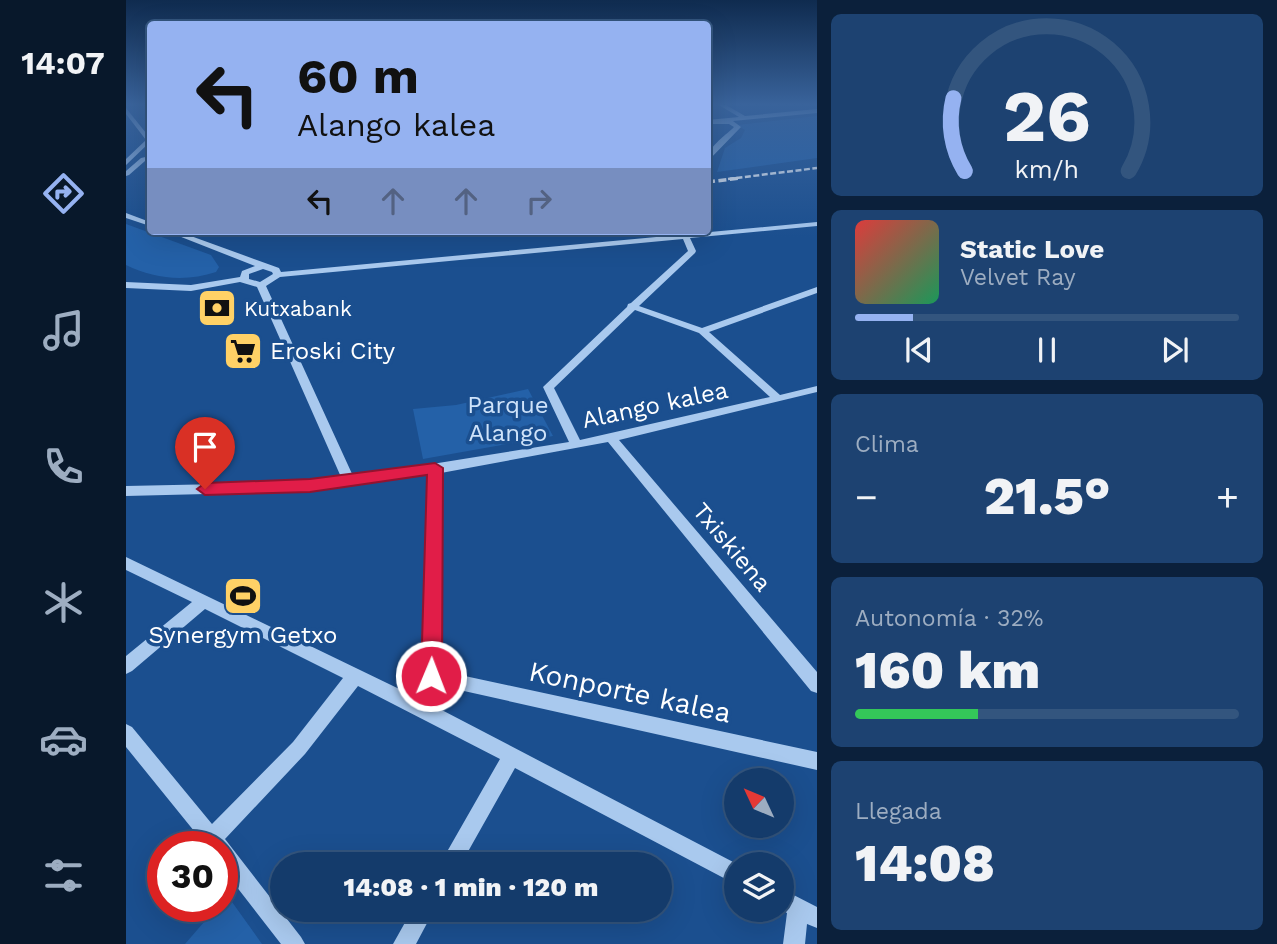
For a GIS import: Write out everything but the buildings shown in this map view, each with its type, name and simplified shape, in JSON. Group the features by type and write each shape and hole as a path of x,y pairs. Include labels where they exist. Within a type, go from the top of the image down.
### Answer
{"street":[{"path":"126,163 141,150 147,151"},
{"path":"127,174 147,158"},
{"path":"126,215 147,223"},
{"path":"126,285 191,288 243,279 251,285 261,285 273,281 278,275 817,224"},
{"path":"181,235 276,270 278,275"},
{"path":"576,444 548,387 692,251 686,238"},
{"path":"243,279 245,273 262,266"},
{"path":"261,285 349,480"},
{"path":"702,331 817,290"},
{"path":"631,306 702,331 778,399"},
{"name":"Alango kalea","path":"126,491 310,485 435,468 611,438 817,389"},
{"name":"Txiskiena","path":"611,438 817,685"},
{"path":"428,712 435,468"},
{"path":"126,563 428,712 724,868"},
{"path":"126,666 204,601"},
{"path":"230,831 355,676"},
{"name":"Konporte kalea","path":"431,676 817,761"},
{"path":"126,733 206,831"},
{"path":"457,852 512,756"},
{"path":"238,872 294,944"},
{"path":"794,944 799,908"},
{"path":"404,944 417,922"}],"green space":[{"path":"725,149 817,149 817,158 717,172"},
{"path":"126,224 147,232 147,235 156,235 211,255 219,267 216,272 205,275 170,278 126,265"},
{"name":"Parque Alango","path":"528,389 553,436 423,459 413,409 456,405"},
{"path":"238,910 262,944 185,944 204,922 238,922"}],"railway":[{"path":"728,179 817,168"},
{"path":"711,182 741,178"}],"place":[{"name":"Kutxabank","path":"217,308"},
{"name":"Eroski City","path":"243,351"},
{"name":"Synergym Getxo","path":"243,596"}],"route":[{"path":"205,489 310,485 435,468 431,676"}]}
